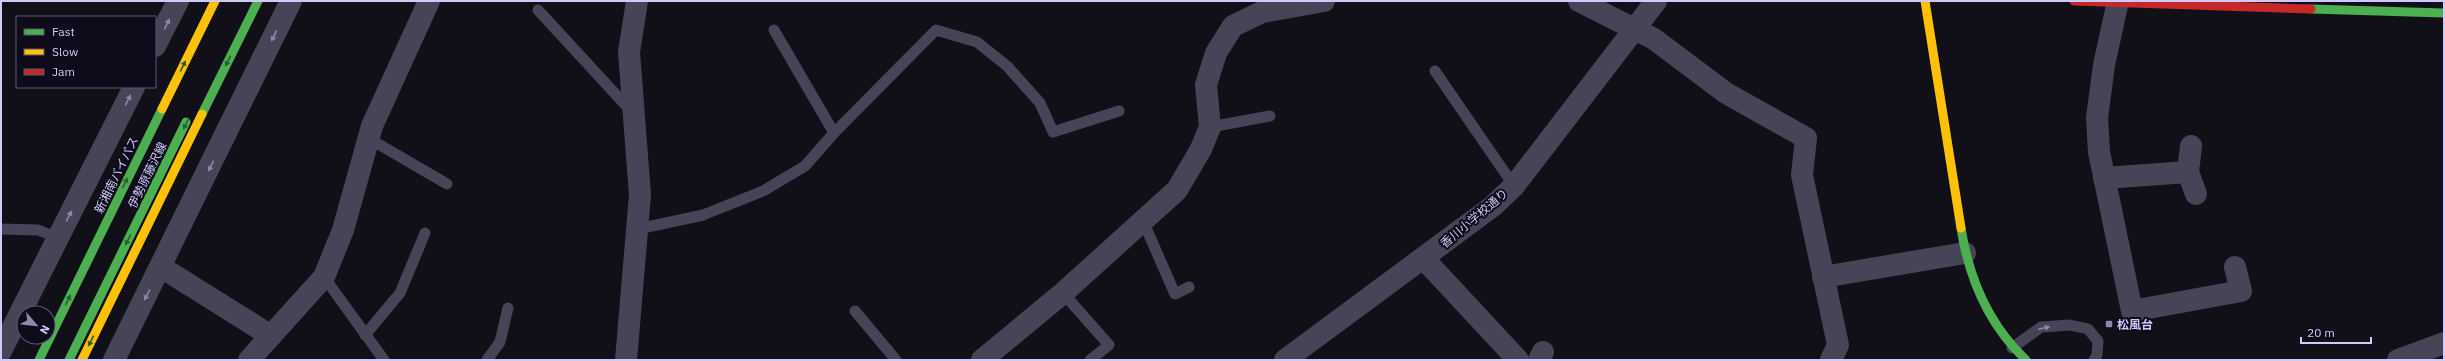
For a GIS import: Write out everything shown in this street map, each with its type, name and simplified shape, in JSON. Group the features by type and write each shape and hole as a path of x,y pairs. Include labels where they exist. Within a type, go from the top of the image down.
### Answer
{"main road":[{"name":"新湘南バイパス","path":"39,360 215,1"},
{"name":"伊勢原藤沢線","path":"48,360 225,1"},
{"path":"82,360 258,1"},
{"path":"1925,1 1965,253 1973,284 1990,318 2012,348 2026,360"},
{"path":"2074,1 2444,13"},
{"name":"伊勢原藤沢線","path":"69,360 191,114"}],"street":[{"path":"156,44 178,1"},
{"path":"114,360 162,267 291,1"},
{"path":"249,360 324,277 343,230 368,138 429,1"},
{"path":"626,360 640,196 636,116 629,52 637,1"},
{"path":"982,360 1063,293 1177,190 1201,149 1210,127 1206,85 1216,53 1233,26 1262,12 1324,1"},
{"path":"1579,1 1654,39 1726,93 1806,138 1802,175 1838,345 1831,360"},
{"name":"香川小学校通り","path":"1285,360 1424,259 1493,206 1514,186 1633,28 1656,1"},
{"path":"2118,2 2104,65 2097,118 2099,152 2132,311 2240,291 2235,267"},
{"path":"1,351 133,88"},
{"path":"2191,146 2188,172 2196,194"},
{"path":"2104,178 2188,172"},
{"path":"1823,277 1965,253"},
{"path":"1424,259 1518,360"},
{"path":"162,267 271,336"},
{"path":"2398,360 2444,343"}],"lane":[{"path":"538,10 636,116"},
{"path":"774,30 834,133"},
{"path":"638,229 703,215 763,191 805,166 834,133 936,30 977,42 1007,66 1040,103 1053,132 1119,111"},
{"path":"1435,71 1514,186"},
{"path":"1210,127 1270,116"},
{"path":"368,138 447,184"},
{"path":"1143,221 1174,294 1189,287"},
{"path":"1,229 38,230 58,238"},
{"path":"365,335 400,293 425,233"},
{"path":"324,277 384,360"},
{"path":"1063,293 1108,344 1090,360"},
{"path":"487,360 500,342 508,308"},
{"path":"855,311 896,360"},
{"path":"2012,348 2041,327 2070,325 2088,329 2098,341 2097,355 2094,360"}],"traffic: fast":[{"path":"202,114 258,1"},
{"path":"2311,9 2444,13"},
{"path":"39,360 162,109"},
{"path":"69,360 186,122"},
{"path":"1961,228 1969,265 1982,300 2001,331 2026,360"}],"traffic: slow":[{"path":"162,109 215,1"},
{"path":"1925,1 1961,228"},
{"path":"82,360 202,114"}],"traffic: jam":[{"path":"2074,1 2311,9"}],"place":[{"name":"松風台","path":"2109,324"}]}
